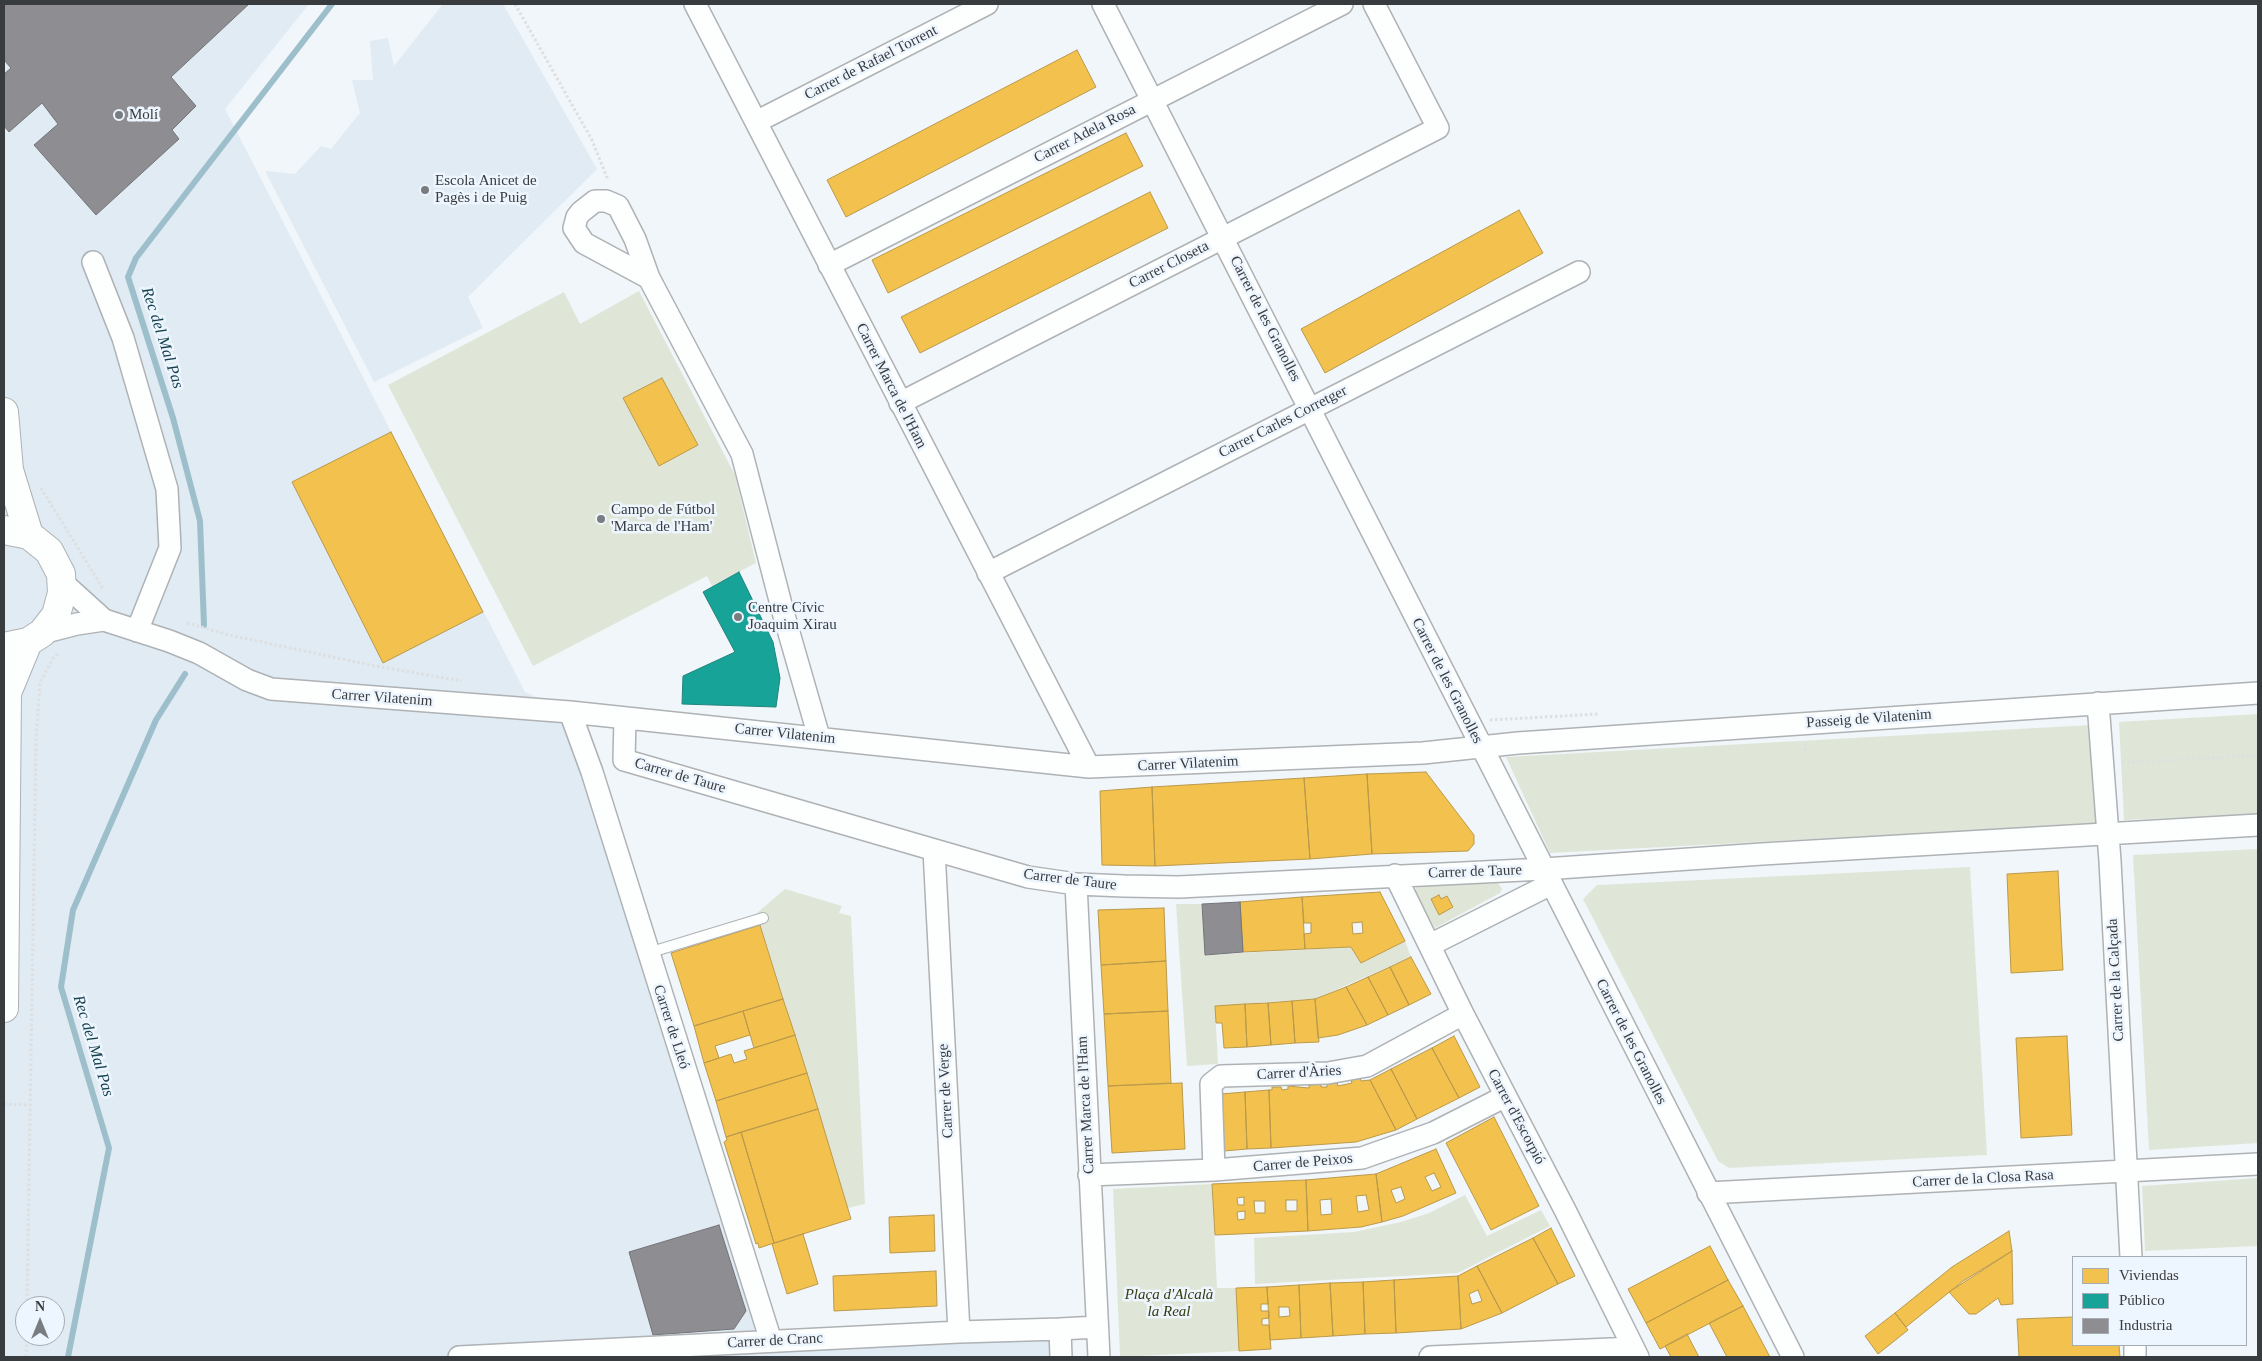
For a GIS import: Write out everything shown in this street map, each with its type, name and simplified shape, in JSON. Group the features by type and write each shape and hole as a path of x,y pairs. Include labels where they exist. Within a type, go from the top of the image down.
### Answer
{"main road":[{"path":"4,412 6,476 16,532 43,545 54,558 62,582 62,593 58,610 50,625 25,641 6,690 4,1008"}],"street":[{"name":"Carrer Marca de l'Ham","path":"695,4 1089,768"},
{"name":"Carrer de Rafael Torrent","path":"756,122 987,4"},
{"name":"Carrer de les Granolles","path":"1103,4 1311,408 1480,746 1793,1357"},
{"name":"Carrer Adela Rosa","path":"829,265 1342,4"},
{"name":"Carrer Closeta","path":"900,402 1438,128 1374,4"},
{"path":"649,278 584,243 577,235 574,228 577,217 589,205 595,201 606,201 618,206 635,239 649,278 742,454 783,612 819,737"},
{"path":"94,262 122,338 168,489 170,548 137,630"},
{"name":"Carrer Carles Corretger","path":"988,573 1579,272"},
{"name":"Carrer Vilatenim","path":"62,582 104,620 199,653 248,680 271,689 570,712 819,737 1089,768 1422,753 1480,746"},
{"name":"Carrer Vilatenim","path":"25,641 77,624 104,620"},
{"name":"Passeig de Vilatenim","path":"1480,746 2258,693"},
{"name":"Carrer de la Calçada","path":"2098,703 2108,835 2131,1256"},
{"name":"Carrer de Lleó","path":"570,712 592,772 771,1341"},
{"name":"Carrer de Taure","path":"625,718 624,760 1028,877 1076,884 1179,887 1395,876 1548,876"},
{"path":"592,772 624,760"},
{"path":"1430,945 1548,876 1762,854 2258,825"},
{"name":"Carrer de Verge","path":"934,850 959,1332"},
{"name":"Carrer d'Escorpió","path":"1395,876 1462,1014 1565,1210 1636,1353"},
{"name":"Carrer Marca de l'Ham","path":"1076,884 1099,1357"},
{"name":"Carrer d'Àries","path":"1214,1170 1211,1084 1221,1076 1328,1073 1367,1066 1462,1014"},
{"name":"Carrer de Peixos","path":"1089,1175 1214,1170 1362,1158 1402,1146 1433,1133 1504,1097"},
{"name":"Carrer de la Closa Rasa","path":"1708,1193 2258,1164"},
{"path":"1061,1357 1060,1329 1097,1327"},
{"name":"Carrer de Cranc","path":"459,1357 959,1332 1060,1329"},
{"path":"1430,1357 1636,1353"}],"lane":[{"path":"648,953 763,918"}],"path":[{"path":"515,4 592,140 618,206"},
{"path":"184,623 229,636 375,666 472,682"},
{"path":"27,1296 36,741 40,683 53,658 64,650"},
{"path":"1468,722 1605,714"},
{"path":"2103,765 2258,755"},
{"path":"4,1104 30,1105"}],"shaded area":[{"path":"4,4 309,4 225,109 525,692 570,712 771,1339 1061,1327 1063,1357 4,1357"},
{"name":"Escola Anicet de Pagès i de Puig","path":"443,4 503,4 597,169 468,297 483,328 374,382 265,171 295,174 321,146 331,149 360,113 352,80 373,80 370,41 388,38 394,66"}],"green space":[{"name":"Campo de Fútbol 'Marca de l'Ham'","path":"639,291 735,475 756,563 712,586 707,576 533,666 388,385 564,292 580,324"},
{"path":"2258,714 2258,814 2124,820 2119,722"},
{"path":"2091,725 2098,824 1550,853 1506,757"},
{"path":"2258,849 2258,1143 2149,1150 2133,855"},
{"path":"1970,867 1987,1155 1729,1168 1718,1161 1583,899 1597,885"},
{"path":"1498,883 1502,889 1500,893 1435,928 1414,891 1418,886"},
{"path":"785,889 842,906 839,913 851,916 865,1204 848,1208 757,913"},
{"path":"1176,904 1202,904 1206,955 1351,947 1361,963 1405,941 1411,957 1315,999 1215,1006 1218,1064 1187,1066"},
{"path":"2258,1178 2258,1246 2145,1251 2142,1186"},
{"name":"Plaça d'Alcalà la Real","path":"1212,1184 1217,1288 1236,1288 1239,1351 1120,1357 1113,1189"},
{"path":"1465,1195 1487,1236 1541,1210 1550,1226 1458,1273 1255,1284 1254,1238 1354,1232 1401,1222 1429,1213"}],"building: Viviendas":[{"path":"1077,50 1096,87 846,217 827,180"},
{"path":"1126,133 1143,166 888,293 872,260"},
{"path":"1150,192 1168,228 920,353 901,317"},
{"path":"1519,210 1543,253 1325,373 1301,329"},
{"path":"662,378 698,445 659,466 623,398"},
{"path":"391,432 483,612 383,663 292,482"},
{"path":"1426,772 1474,835 1474,844 1468,851 1372,854 1367,774"},
{"path":"1367,774 1372,854 1310,859 1304,778"},
{"path":"1304,778 1310,859 1155,866 1152,787"},
{"path":"1152,787 1155,866 1102,865 1100,791"},
{"path":"2058,871 2063,970 2011,973 2007,874"},
{"path":"1380,892 1405,941 1361,963 1351,947 1305,949 1304,934 1311,933 1311,923 1304,923 1302,897","holes":["1362,922 1363,933 1353,934 1352,923"]},
{"path":"1439,895 1441,899 1447,896 1453,907 1439,915 1431,899"},
{"path":"1302,897 1305,949 1243,952 1240,902"},
{"path":"1164,908 1166,961 1101,965 1098,910"},
{"path":"760,925 783,999 694,1026 671,953"},
{"path":"1411,957 1431,994 1409,1005 1390,967"},
{"path":"1166,961 1168,1011 1104,1014 1101,965"},
{"path":"1390,967 1409,1005 1388,1015 1368,977"},
{"path":"1368,977 1388,1015 1367,1025 1346,987"},
{"path":"1346,987 1367,1025 1338,1035 1318,1038 1315,999"},
{"path":"783,999 795,1035 754,1048 743,1011"},
{"path":"1315,999 1319,1042 1295,1043 1292,1001"},
{"path":"1292,1001 1295,1043 1271,1045 1268,1003"},
{"path":"1268,1003 1271,1045 1247,1047 1245,1004"},
{"path":"1245,1004 1247,1047 1224,1048 1222,1023 1216,1023 1215,1006"},
{"path":"743,1011 750,1035 715,1046 719,1058 704,1063 694,1026"},
{"path":"1168,1011 1171,1083 1108,1086 1104,1014"},
{"path":"795,1035 807,1073 716,1101 704,1063 731,1054 734,1063 747,1059 744,1051"},
{"path":"1454,1036 1480,1087 1459,1098 1432,1048"},
{"path":"2067,1036 2072,1135 2021,1138 2016,1038"},
{"path":"1432,1048 1459,1098 1417,1119 1391,1069"},
{"path":"1391,1069 1417,1119 1396,1130 1370,1080"},
{"path":"807,1073 818,1109 726,1137 716,1101"},
{"path":"1360,1078 1361,1081 1370,1080 1396,1130 1356,1142 1271,1148 1269,1090 1272,1090 1272,1087 1281,1087 1282,1090 1288,1089 1288,1086 1309,1088 1309,1085 1321,1084 1321,1087 1327,1087 1327,1084 1337,1083 1338,1086 1352,1083 1351,1080"},
{"path":"1182,1083 1185,1149 1112,1153 1108,1086"},
{"path":"1269,1090 1271,1148 1247,1149 1245,1092"},
{"path":"1245,1092 1247,1149 1224,1151 1221,1094"},
{"path":"818,1109 851,1219 774,1243 741,1132"},
{"path":"1494,1117 1539,1206 1491,1230 1446,1143"},
{"path":"741,1132 774,1243 759,1248 758,1243 756,1244 724,1142 727,1140 726,1137"},
{"path":"1436,1149 1456,1193 1403,1216 1382,1222 1376,1174","holes":["1434,1173 1441,1187 1432,1191 1425,1177","1401,1187 1405,1199 1396,1203 1391,1190"]},
{"path":"1376,1174 1382,1222 1361,1227 1308,1231 1306,1180","holes":["1366,1195 1369,1210 1358,1212 1356,1196","1331,1199 1332,1214 1321,1215 1320,1200"]},
{"path":"1306,1180 1308,1231 1215,1235 1212,1184","holes":["1244,1197 1244,1205 1238,1205 1237,1198","1286,1200 1297,1200 1297,1211 1286,1211","1254,1201 1265,1201 1265,1213 1255,1213","1245,1211 1245,1219 1238,1220 1237,1212"]},
{"path":"934,1215 935,1251 890,1253 889,1217"},
{"path":"1551,1228 1575,1276 1558,1284 1533,1238"},
{"path":"2009,1231 2012,1251 1963,1281 1906,1327 1895,1313 1952,1267"},
{"path":"803,1234 818,1284 787,1294 772,1244"},
{"path":"1533,1238 1558,1284 1502,1313 1477,1266"},
{"path":"1710,1246 1728,1280 1646,1323 1628,1289"},
{"path":"2012,1251 2013,1304 2001,1305 1998,1298 1976,1314 1969,1314 1949,1292"},
{"path":"1477,1266 1502,1313 1461,1329 1458,1276","holes":["1478,1290 1482,1301 1472,1304 1469,1294"]},
{"path":"936,1271 937,1306 834,1311 833,1276"},
{"path":"1458,1276 1461,1329 1396,1333 1394,1280"},
{"path":"1394,1280 1396,1333 1365,1334 1363,1282"},
{"path":"1728,1280 1743,1306 1660,1349 1646,1323"},
{"path":"1363,1282 1365,1334 1333,1336 1330,1283"},
{"path":"1330,1283 1333,1336 1301,1338 1299,1285"},
{"path":"1299,1285 1301,1338 1270,1340 1267,1287","holes":["1279,1307 1289,1307 1290,1316 1279,1317"]},
{"path":"1267,1287 1268,1304 1261,1304 1261,1311 1269,1311 1269,1318 1262,1319 1262,1325 1269,1325 1271,1349 1239,1351 1236,1288"},
{"path":"1743,1306 1770,1357 1727,1357 1709,1323"},
{"path":"1895,1313 1908,1330 1878,1354 1865,1336"},
{"path":"2072,1317 2072,1346 2119,1346 2120,1357 2019,1357 2017,1319"},
{"path":"1687,1334 1699,1357 1671,1357 1665,1346"}],"building: Público":[{"name":"Centre Cívic Joaquim Xirau","path":"739,572 773,642 780,678 776,707 682,704 683,676 735,652 703,592"}],"building: Industria":[{"name":"Molí","path":"4,4 249,4 171,77 196,106 172,130 179,139 96,215 34,145 58,124 42,103 9,132 4,126 4,74 11,68 4,60"},
{"path":"1240,902 1243,952 1205,955 1202,904"},
{"path":"719,1225 746,1311 734,1329 653,1335 629,1252"}],"waterway":[{"name":"Rec del Mal Pas","path":"204,625 200,521 173,418 128,277 136,258 332,4"},
{"name":"Rec del Mal Pas","path":"68,1357 109,1148 61,987 73,910 156,720 185,674"}],"place":[{"name":"Molí","path":"119,115"},
{"name":"Escola Anicet de Pagès i de Puig","path":"425,190"},
{"name":"Campo de Fútbol 'Marca de l'Ham'","path":"601,519"},
{"name":"Centre Cívic Joaquim Xirau","path":"738,617"}]}
